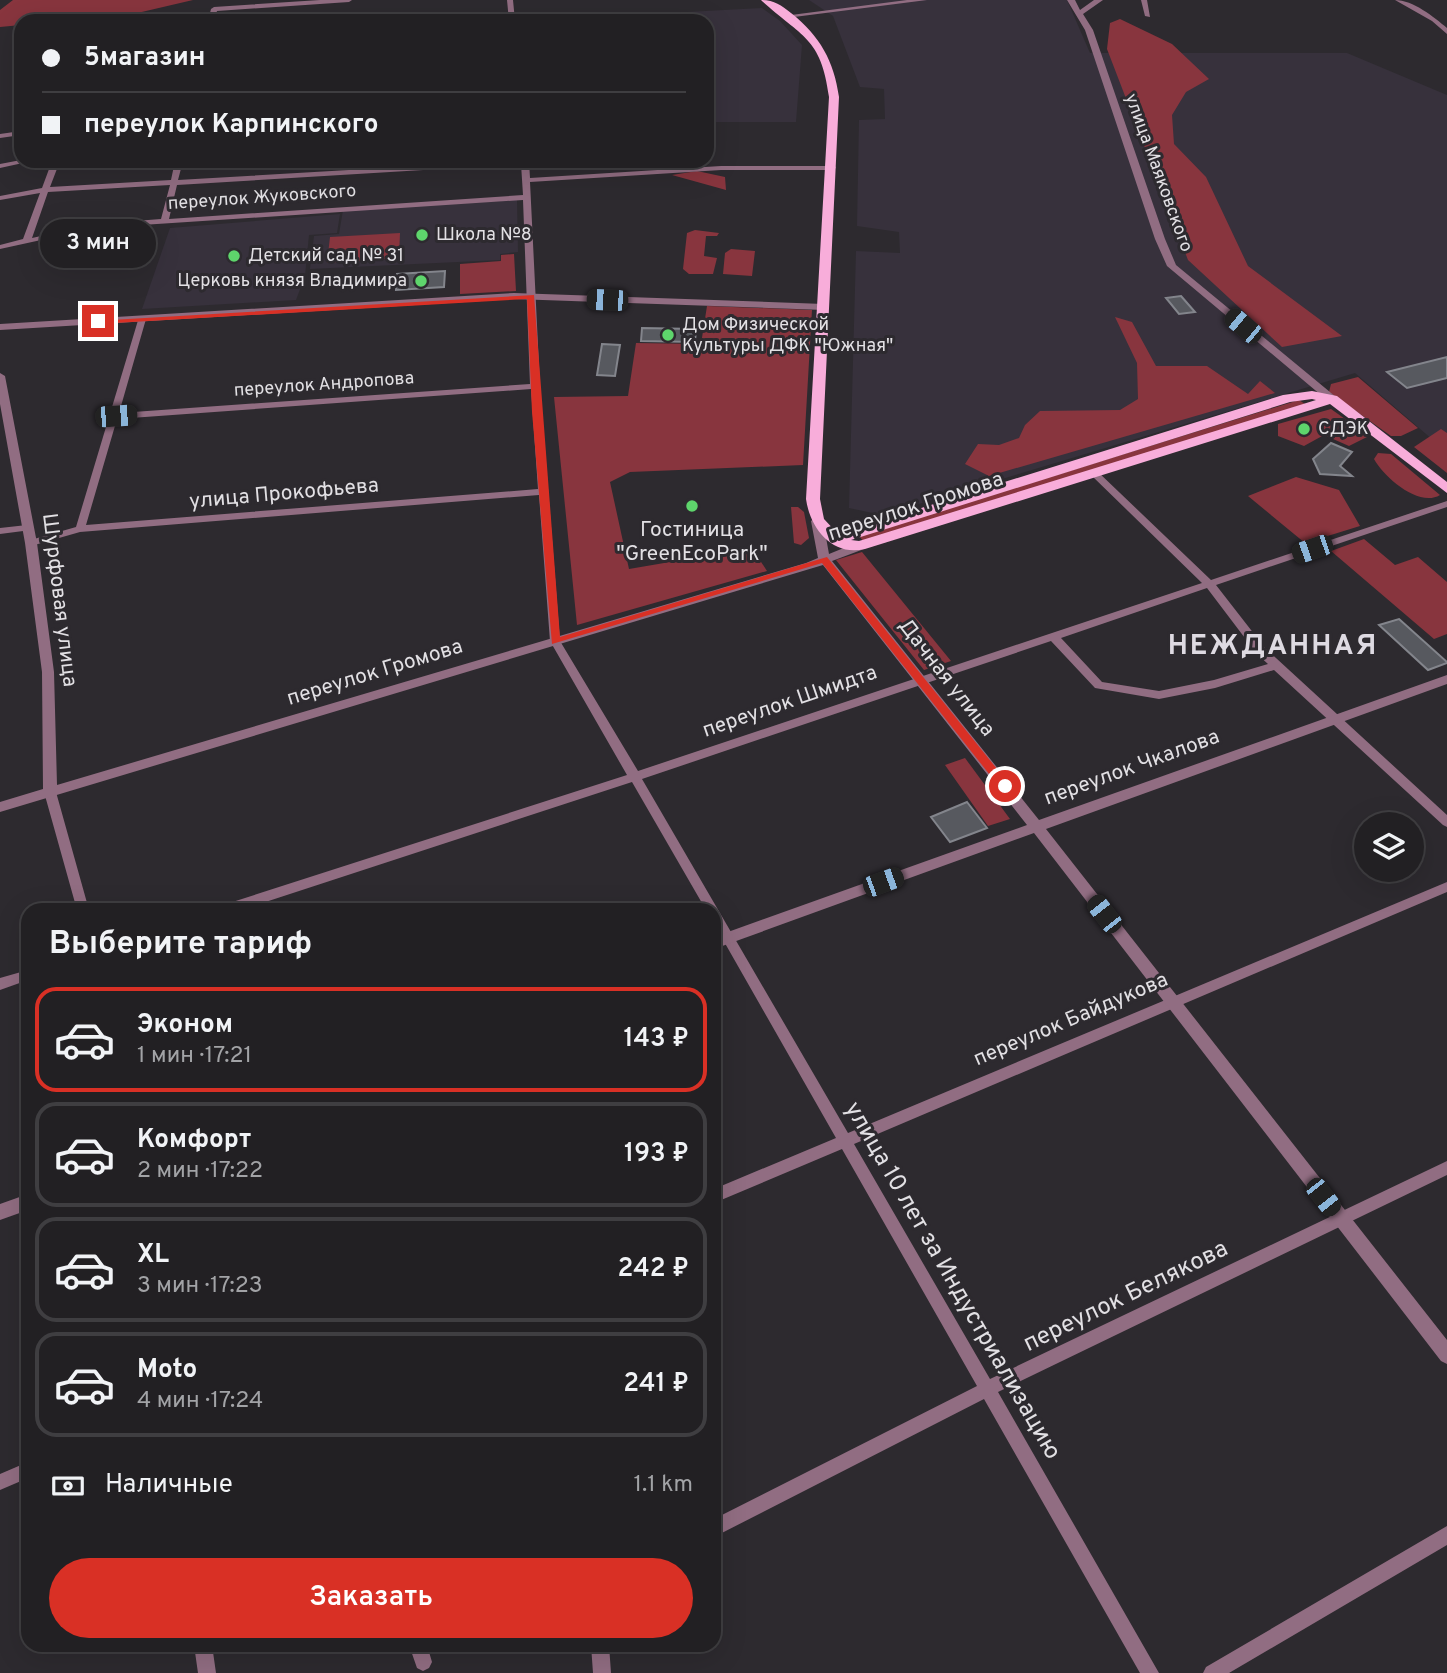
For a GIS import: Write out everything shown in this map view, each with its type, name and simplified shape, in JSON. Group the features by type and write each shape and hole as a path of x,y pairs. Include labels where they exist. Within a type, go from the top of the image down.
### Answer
{"main road":[{"name":"Дачная улица","path":"766,0 792,15"},
{"name":"Дачная улица","path":"772,0 792,15 825,52 837,86 828,307 813,499 821,519"},
{"name":"переулок Громова","path":"856,539 1288,398 1312,395 1332,400"},
{"name":"переулок Громова","path":"821,519 856,539 1094,473 1332,400"},
{"name":"улица Маяковского","path":"1332,400 1447,489"},
{"path":"821,519 837,542 856,539"}],"street":[{"path":"213,14 214,9 349,0"},
{"path":"792,15 924,0"},
{"name":"улица Маяковского","path":"1071,0 1089,30 1142,189 1172,266 1332,400"},
{"path":"1079,14 1099,0"},
{"path":"1144,0 1148,16"},
{"path":"1398,0 1434,20 1447,32"},
{"path":"27,239 54,168"},
{"path":"165,221 177,168"},
{"path":"0,198 46,190 425,168"},
{"name":"улица 10 лет за Индустриализацию","path":"526,168 535,386 555,642 708,903"},
{"path":"527,180 721,168 835,168"},
{"name":"переулок Жуковского","path":"0,247 96,226 527,197"},
{"path":"0,327 531,297 828,307"},
{"name":"Шурфовая улица","path":"80,529 116,416 142,319"},
{"name":"Шурфовая улица","path":"0,376 31,543 48,672 50,792 81,903"},
{"name":"переулок Андропова","path":"116,416 535,386"},
{"path":"1094,473 1209,584 1261,651 1447,822"},
{"name":"улица Прокофьева","path":"31,543 80,529 542,492"},
{"name":"переулок Шмидта","path":"246,903 636,776 1447,504"},
{"name":"Дачная улица","path":"821,519 824,559 1036,826 1447,1355"},
{"path":"0,531 27,528"},
{"name":"переулок Громова","path":"0,807 824,559 856,539"},
{"path":"824,559 837,542"},
{"path":"1052,636 1099,685 1160,695 1215,684 1277,665"},
{"name":"переулок Чкалова","path":"721,941 1447,679"},
{"name":"переулок Байдукова","path":"721,1193 1447,887"},
{"name":"улица 10 лет за Индустриализацию","path":"721,941 845,1141 1150,1673"},
{"path":"0,984 21,977"},
{"name":"переулок Белякова","path":"721,1524 987,1389 1447,1168"},
{"path":"0,1212 21,1204"},
{"path":"0,1482 21,1473"},
{"path":"1212,1673 1447,1535"},
{"path":"204,1652 207,1673"},
{"path":"600,1652 602,1673"}],"shaded area":[{"path":"13,0 193,0 133,14 14,14 14,26 0,27 0,10"},
{"path":"809,0 1067,0 1090,53 1347,53 1447,95 1447,452 1355,373 882,515 849,508 856,251 900,253 899,232 857,226 859,120 885,119 884,89 860,87 833,16"},
{"path":"762,8 780,21 802,45 796,122 714,122 714,14 649,14"},
{"path":"1120,19 1172,44 1209,79 1186,92 1172,115 1174,144 1206,177 1248,266 1342,336 1282,347 1188,260 1107,49 1110,23"},
{"path":"697,171 725,177 726,190 672,175"},
{"name":"Школа №8","path":"517,200 518,252 500,254 500,260 310,269 314,236 339,234 343,210"},
{"name":"Детский сад № 31","path":"340,214 337,233 309,235 305,276 296,300 142,309 170,228"},
{"path":"695,230 719,233 717,236 706,236 704,256 717,258 713,274 689,274 683,269 687,233"},
{"path":"400,233 399,258 327,263 330,237"},
{"path":"731,249 755,251 752,276 723,274 725,253"},
{"path":"514,254 516,291 460,294 460,264 501,261 501,255"},
{"path":"707,306 812,310 803,465 630,472 610,482 629,569 752,548 767,571 577,625 554,397 628,396 636,343 701,344"},
{"path":"1115,317 1132,322 1156,366 1207,366 1248,394 1260,381 1275,393 989,476 965,464 978,444 999,445 1019,438 1025,425 1040,411 1120,410 1138,399 1137,363"},
{"path":"1358,377 1418,428 1401,436 1391,436 1329,392 1331,384"},
{"path":"1299,400 1305,404 864,542 859,536"},
{"path":"1331,409 1369,436 1349,446 1324,435 1304,446 1278,436 1278,424"},
{"path":"1441,429 1447,433 1447,473 1414,447"},
{"path":"1378,453 1391,454 1440,495 1422,497 1403,489 1374,459"},
{"path":"1296,477 1339,490 1360,526 1305,543 1248,496"},
{"path":"791,507 798,507 804,512 809,538 801,545 794,543"},
{"path":"1364,539 1395,565 1418,557 1447,582 1447,634 1434,639 1331,551"},
{"path":"862,552 951,661 924,670 836,560"},
{"path":"965,758 1010,819 988,826 945,765"}],"building":[{"name":"Церковь князя Владимира","path":"445,271 444,287 396,290 397,274"},
{"path":"1181,296 1195,312 1179,314 1166,298"},
{"name":"Дом Физической Культуры ДФК \"Южная\"","path":"642,328 696,329 695,342 641,341"},
{"path":"602,344 620,345 615,376 597,375"},
{"path":"1447,357 1447,378 1407,388 1387,372"},
{"path":"1331,443 1352,452 1340,466 1352,476 1320,474 1313,459"},
{"path":"1399,619 1447,663 1428,670 1379,625"},
{"path":"967,802 987,828 950,842 931,817"}],"place":[{"name":"Школа №8","path":"422,235"},
{"name":"Детский сад № 31","path":"234,256"},
{"name":"Церковь князя Владимира","path":"421,281"},
{"name":"Дом Физической Культуры ДФК \"Южная\"","path":"668,335"},
{"name":"СДЭК","path":"1304,429"},
{"name":"Гостиница \"GreenEcoPark\"","path":"692,506"}],"district":[{"name":"НЕЖДАННАЯ","path":"1273,647"}],"route":[{"path":"98,321 531,297 542,492 555,642 810,566 824,559 1005,786"}]}
